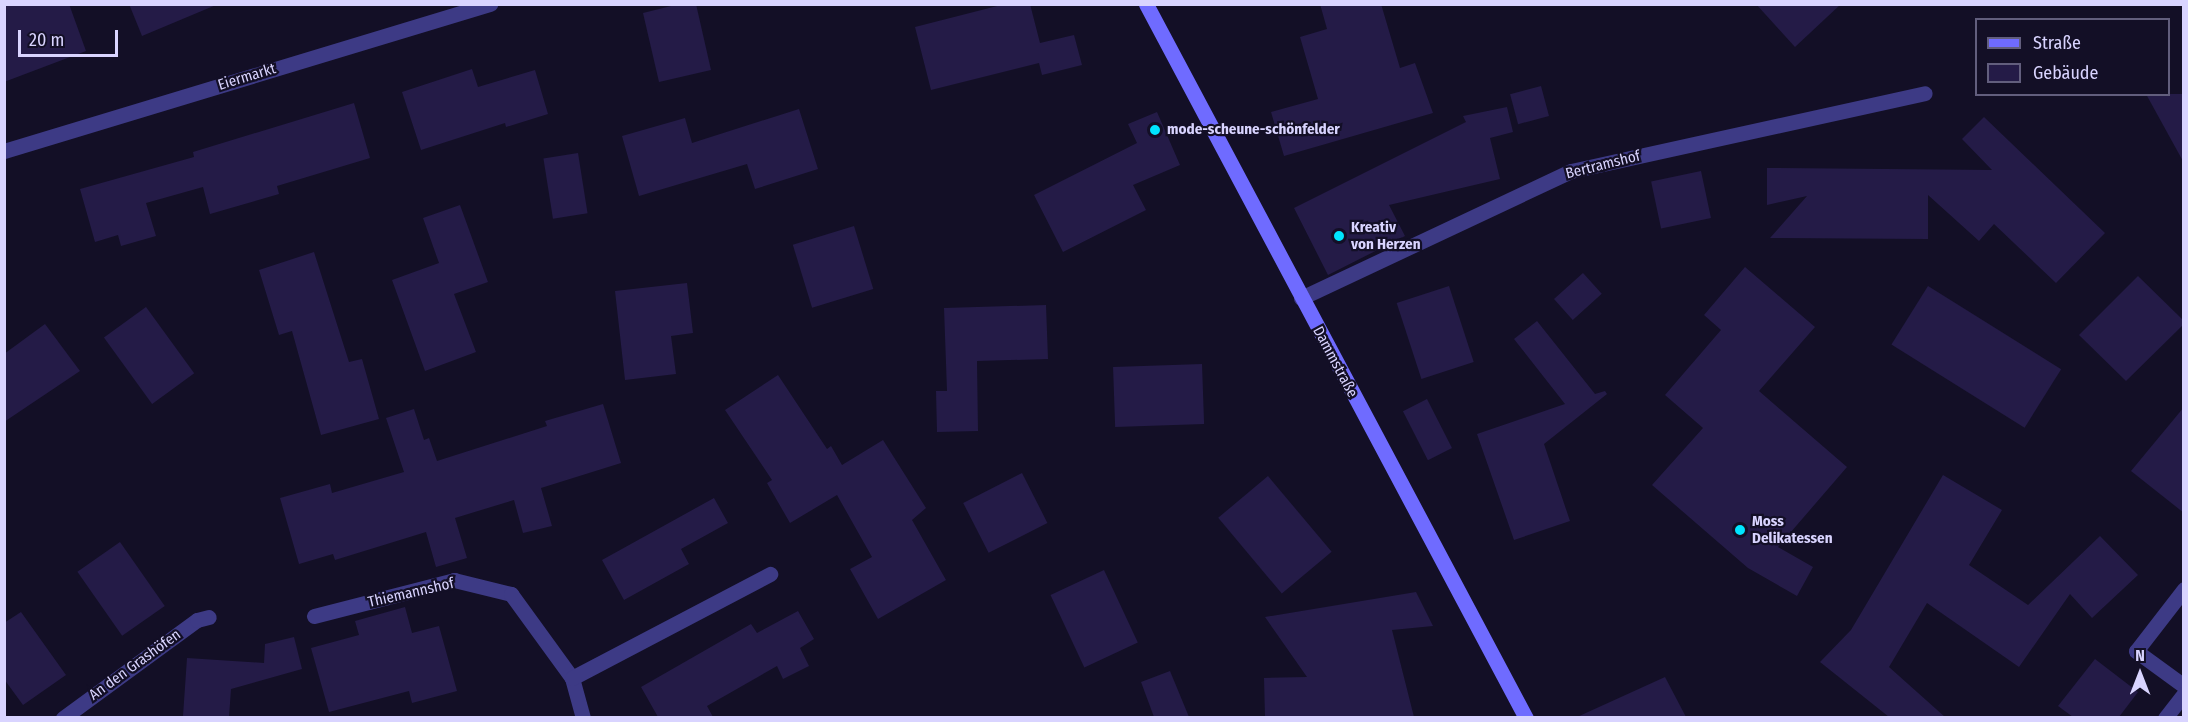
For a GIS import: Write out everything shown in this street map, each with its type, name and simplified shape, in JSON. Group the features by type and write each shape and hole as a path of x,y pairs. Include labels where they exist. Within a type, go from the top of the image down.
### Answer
{"main road":[{"name":"Dammstraße","path":"1146,4 1526,717"}],"street":[{"name":"Eiermarkt","path":"4,151 490,4"},
{"name":"Bertramshof","path":"1301,298 1571,171 1925,93"},
{"path":"572,678 770,574"},
{"name":"Thiemannshof","path":"314,616 454,580 511,594 572,678 583,717"},
{"path":"2184,589 2136,651 2184,687"},
{"name":"An den Grashöfen","path":"63,717 197,620 209,617"},
{"path":"2165,717 2184,694"}],"building":[{"path":"4,4 69,4 86,51 4,82"},
{"path":"129,4 216,4 216,5 142,36"},
{"path":"679,4 696,4 711,70 659,82 643,13"},
{"path":"1005,4 1030,4 1040,43 1074,35 1082,65 1042,75 1039,63 931,90 915,27"},
{"path":"1320,4 1381,4 1400,68 1415,63 1433,113 1284,156 1271,112 1318,99 1300,37 1327,29"},
{"path":"1756,4 1841,4 1795,47"},
{"path":"472,69 478,87 535,70 548,114 506,127 505,123 421,150 402,92"},
{"path":"1541,86 1549,116 1518,124 1510,94"},
{"path":"2184,94 2184,163 2147,96"},
{"path":"354,103 370,158 277,186 279,194 210,214 203,187 146,203 156,236 121,246 118,235 95,242 80,189 194,157 193,152"},
{"path":"1507,107 1513,132 1490,138 1500,179 1389,205 1405,236 1328,275 1294,208 1466,122 1463,116"},
{"path":"799,109 818,169 755,189 747,164 639,196 622,136 685,118 692,143"},
{"path":"1157,112 1180,165 1133,185 1146,210 1063,252 1034,195 1137,143 1128,124"},
{"path":"1984,117 2105,233 2056,283 1994,224 1979,241 1928,195 1928,239 1770,238 1807,196 1767,205 1767,168 1992,170 1962,139"},
{"path":"578,153 588,213 553,219 543,158"},
{"path":"1701,171 1711,218 1661,229 1651,182"},
{"path":"460,205 488,282 454,294 476,352 425,371 392,280 439,263 423,218"},
{"path":"854,226 873,289 812,308 793,245"},
{"path":"314,252 349,362 362,359 379,419 321,435 292,331 279,335 259,270"},
{"path":"1745,267 1815,327 1759,391 1847,467 1778,547 1813,567 1797,596 1748,568 1652,485 1703,428 1665,395 1721,330 1704,315"},
{"path":"1583,273 1602,294 1573,320 1554,299"},
{"path":"2138,276 2184,321 2184,324 2126,381 2079,335"},
{"path":"687,283 693,333 671,336 676,374 625,380 615,291"},
{"path":"1449,286 1474,362 1421,379 1397,303"},
{"path":"1928,286 2061,369 2025,428 1891,345"},
{"path":"1046,305 1048,359 977,361 978,431 937,432 936,391 947,391 944,308"},
{"path":"146,307 194,373 152,404 104,338"},
{"path":"1537,321 1595,394 1605,391 1607,394 1544,444 1570,521 1514,540 1477,434 1565,404 1514,339"},
{"path":"45,324 80,371 4,422 4,354"},
{"path":"1202,364 1204,424 1115,427 1113,367"},
{"path":"778,375 827,449 831,446 842,465 883,440 926,508 912,520 946,580 878,619 850,569 872,557 837,495 790,523 767,483 772,480 725,410"},
{"path":"1427,399 1452,448 1428,460 1403,411"},
{"path":"603,404 621,463 541,488 552,526 523,533 514,500 455,518 467,558 436,567 426,532 335,560 333,554 299,564 280,498 330,484 332,493 404,472 386,418 414,409 424,440 429,438 437,461 547,426 545,421"},
{"path":"2184,407 2184,513 2131,471"},
{"path":"1022,473 1047,523 989,553 963,503"},
{"path":"1943,475 2002,510 1969,565 2028,605 2100,536 2138,575 2092,618 2070,594 2019,667 1927,603 1889,667 1945,717 1889,717 1820,662 1851,630"},
{"path":"1268,476 1332,552 1282,594 1218,518"},
{"path":"714,498 728,523 681,549 689,564 624,600 602,560"},
{"path":"120,542 165,606 122,636 77,572"},
{"path":"1104,570 1138,643 1084,667 1051,595"},
{"path":"1416,592 1433,626 1392,630 1414,717 1265,717 1264,678 1307,677 1265,617"},
{"path":"405,607 412,633 439,626 457,691 412,703 409,691 329,712 311,648 359,635 355,621"},
{"path":"798,611 814,639 800,648 809,666 783,679 777,666 707,706 713,717 658,717 641,687 751,624 757,633"},
{"path":"21,612 66,675 23,705 4,679 4,623"},
{"path":"294,637 302,669 231,689 229,717 183,716 187,658 264,663 265,644"},
{"path":"2095,659 2138,692 2119,717 2073,717 2058,706"},
{"path":"1170,671 1189,717 1154,717 1141,682"},
{"path":"1665,677 1686,717 1577,717"}],"place":[{"name":"mode-scheune-schönfelder","path":"1155,130"},
{"name":"Kreativ von Herzen","path":"1339,236"},
{"name":"Moss Delikatessen","path":"1740,530"}]}
